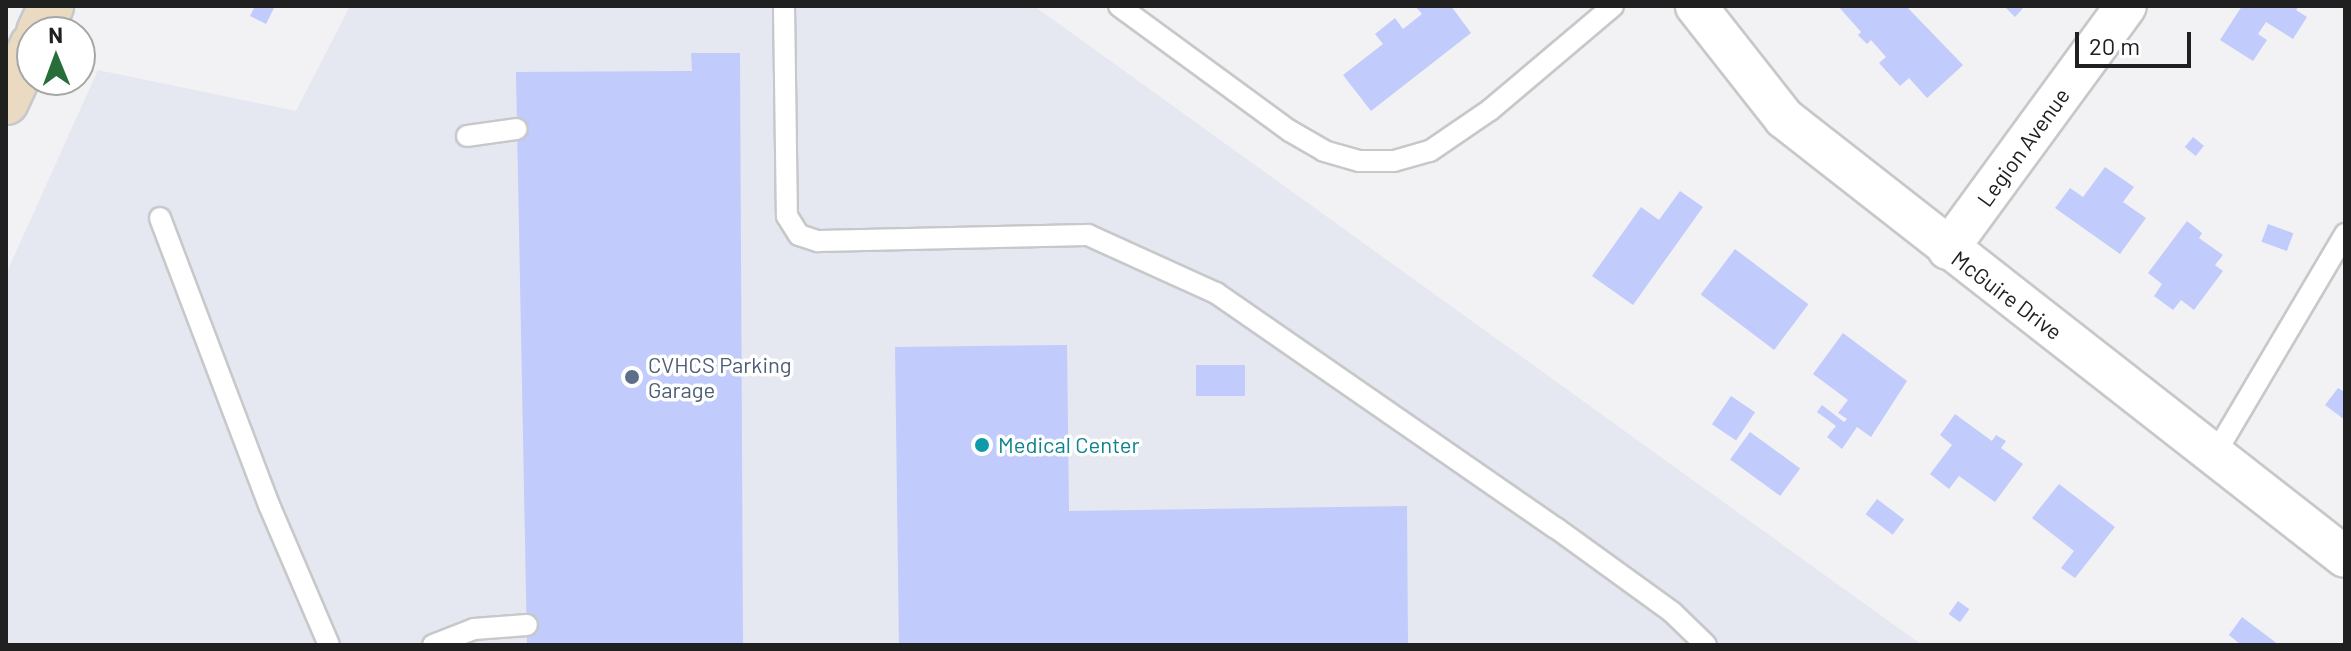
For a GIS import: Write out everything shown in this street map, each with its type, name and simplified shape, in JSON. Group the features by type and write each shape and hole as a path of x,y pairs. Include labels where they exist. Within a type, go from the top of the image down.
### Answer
{"main road":[{"path":"6,102 16,80"}],"street":[{"name":"McGuire Drive","path":"1696,6 1784,118 2345,557"},
{"name":"Legion Avenue","path":"1948,249 2126,6"}],"lane":[{"path":"784,6 787,216 799,235 818,241 1088,235 1102,241 1216,293 1556,528 1672,612 1706,645"},
{"path":"1119,6 1290,131 1324,151 1359,161 1394,161 1430,151 1490,110 1613,6"},
{"path":"467,136 517,129"},
{"path":"160,218 264,492 329,645"},
{"path":"2215,454 2345,234"},
{"path":"433,645 474,629 527,625"}],"shaded area":[{"path":"350,6 1034,6 1922,645 6,645 6,274 86,96 96,96 98,70 296,111"}],"building":[{"path":"255,6 275,6 266,24 250,16"},
{"path":"1415,6 1451,6 1471,33 1371,111 1343,75 1383,44 1375,34 1395,18 1403,29 1422,14"},
{"path":"1838,6 1906,6 1963,65 1927,98 1909,78 1900,86 1879,63 1886,57 1871,40 1867,44 1858,35 1861,32"},
{"path":"2004,6 2025,6 2015,17"},
{"path":"2242,6 2299,6 2296,10 2307,17 2293,39 2266,22 2258,34 2267,40 2253,61 2220,40"},
{"name":"CVHCS Parking Garage","path":"691,53 740,53 743,645 527,645 516,72 692,71"},
{"path":"2193,137 2204,146 2196,156 2185,147"},
{"path":"2105,167 2134,187 2123,202 2146,218 2120,254 2055,208 2070,188 2083,197"},
{"path":"1680,191 1703,207 1633,305 1592,276 1641,207 1659,220"},
{"path":"2187,221 2202,233 2199,238 2223,255 2215,265 2223,271 2194,310 2181,300 2173,310 2154,296 2162,284 2148,273"},
{"path":"2268,224 2293,233 2287,251 2262,242"},
{"path":"1735,249 1808,304 1774,350 1701,295"},
{"path":"1843,333 1907,381 1871,437 1857,427 1842,449 1827,437 1836,426 1817,412 1822,405 1844,422 1847,419 1838,413 1848,400 1813,374"},
{"name":"Medical Center","path":"1067,345 1069,511 1407,506 1408,645 899,645 895,347"},
{"path":"1196,365 1245,365 1245,396 1196,396"},
{"path":"2338,388 2345,392 2345,420 2325,405"},
{"path":"1731,396 1755,412 1736,440 1712,424"},
{"path":"1955,414 1992,441 1996,435 2006,441 2001,448 2023,464 1995,502 1959,476 1949,489 1930,474 1952,445 1940,435"},
{"path":"1750,432 1800,468 1780,496 1730,460"},
{"path":"2059,484 2115,527 2075,578 2061,568 2074,551 2032,518"},
{"path":"1877,499 1904,519 1893,535 1866,514"},
{"path":"1958,601 1969,609 1960,622 1949,614"},
{"path":"2242,617 2279,645 2241,645 2229,635"}],"place":[{"name":"CVHCS Parking Garage","path":"632,377"},
{"name":"Medical Center","path":"982,445"}]}
